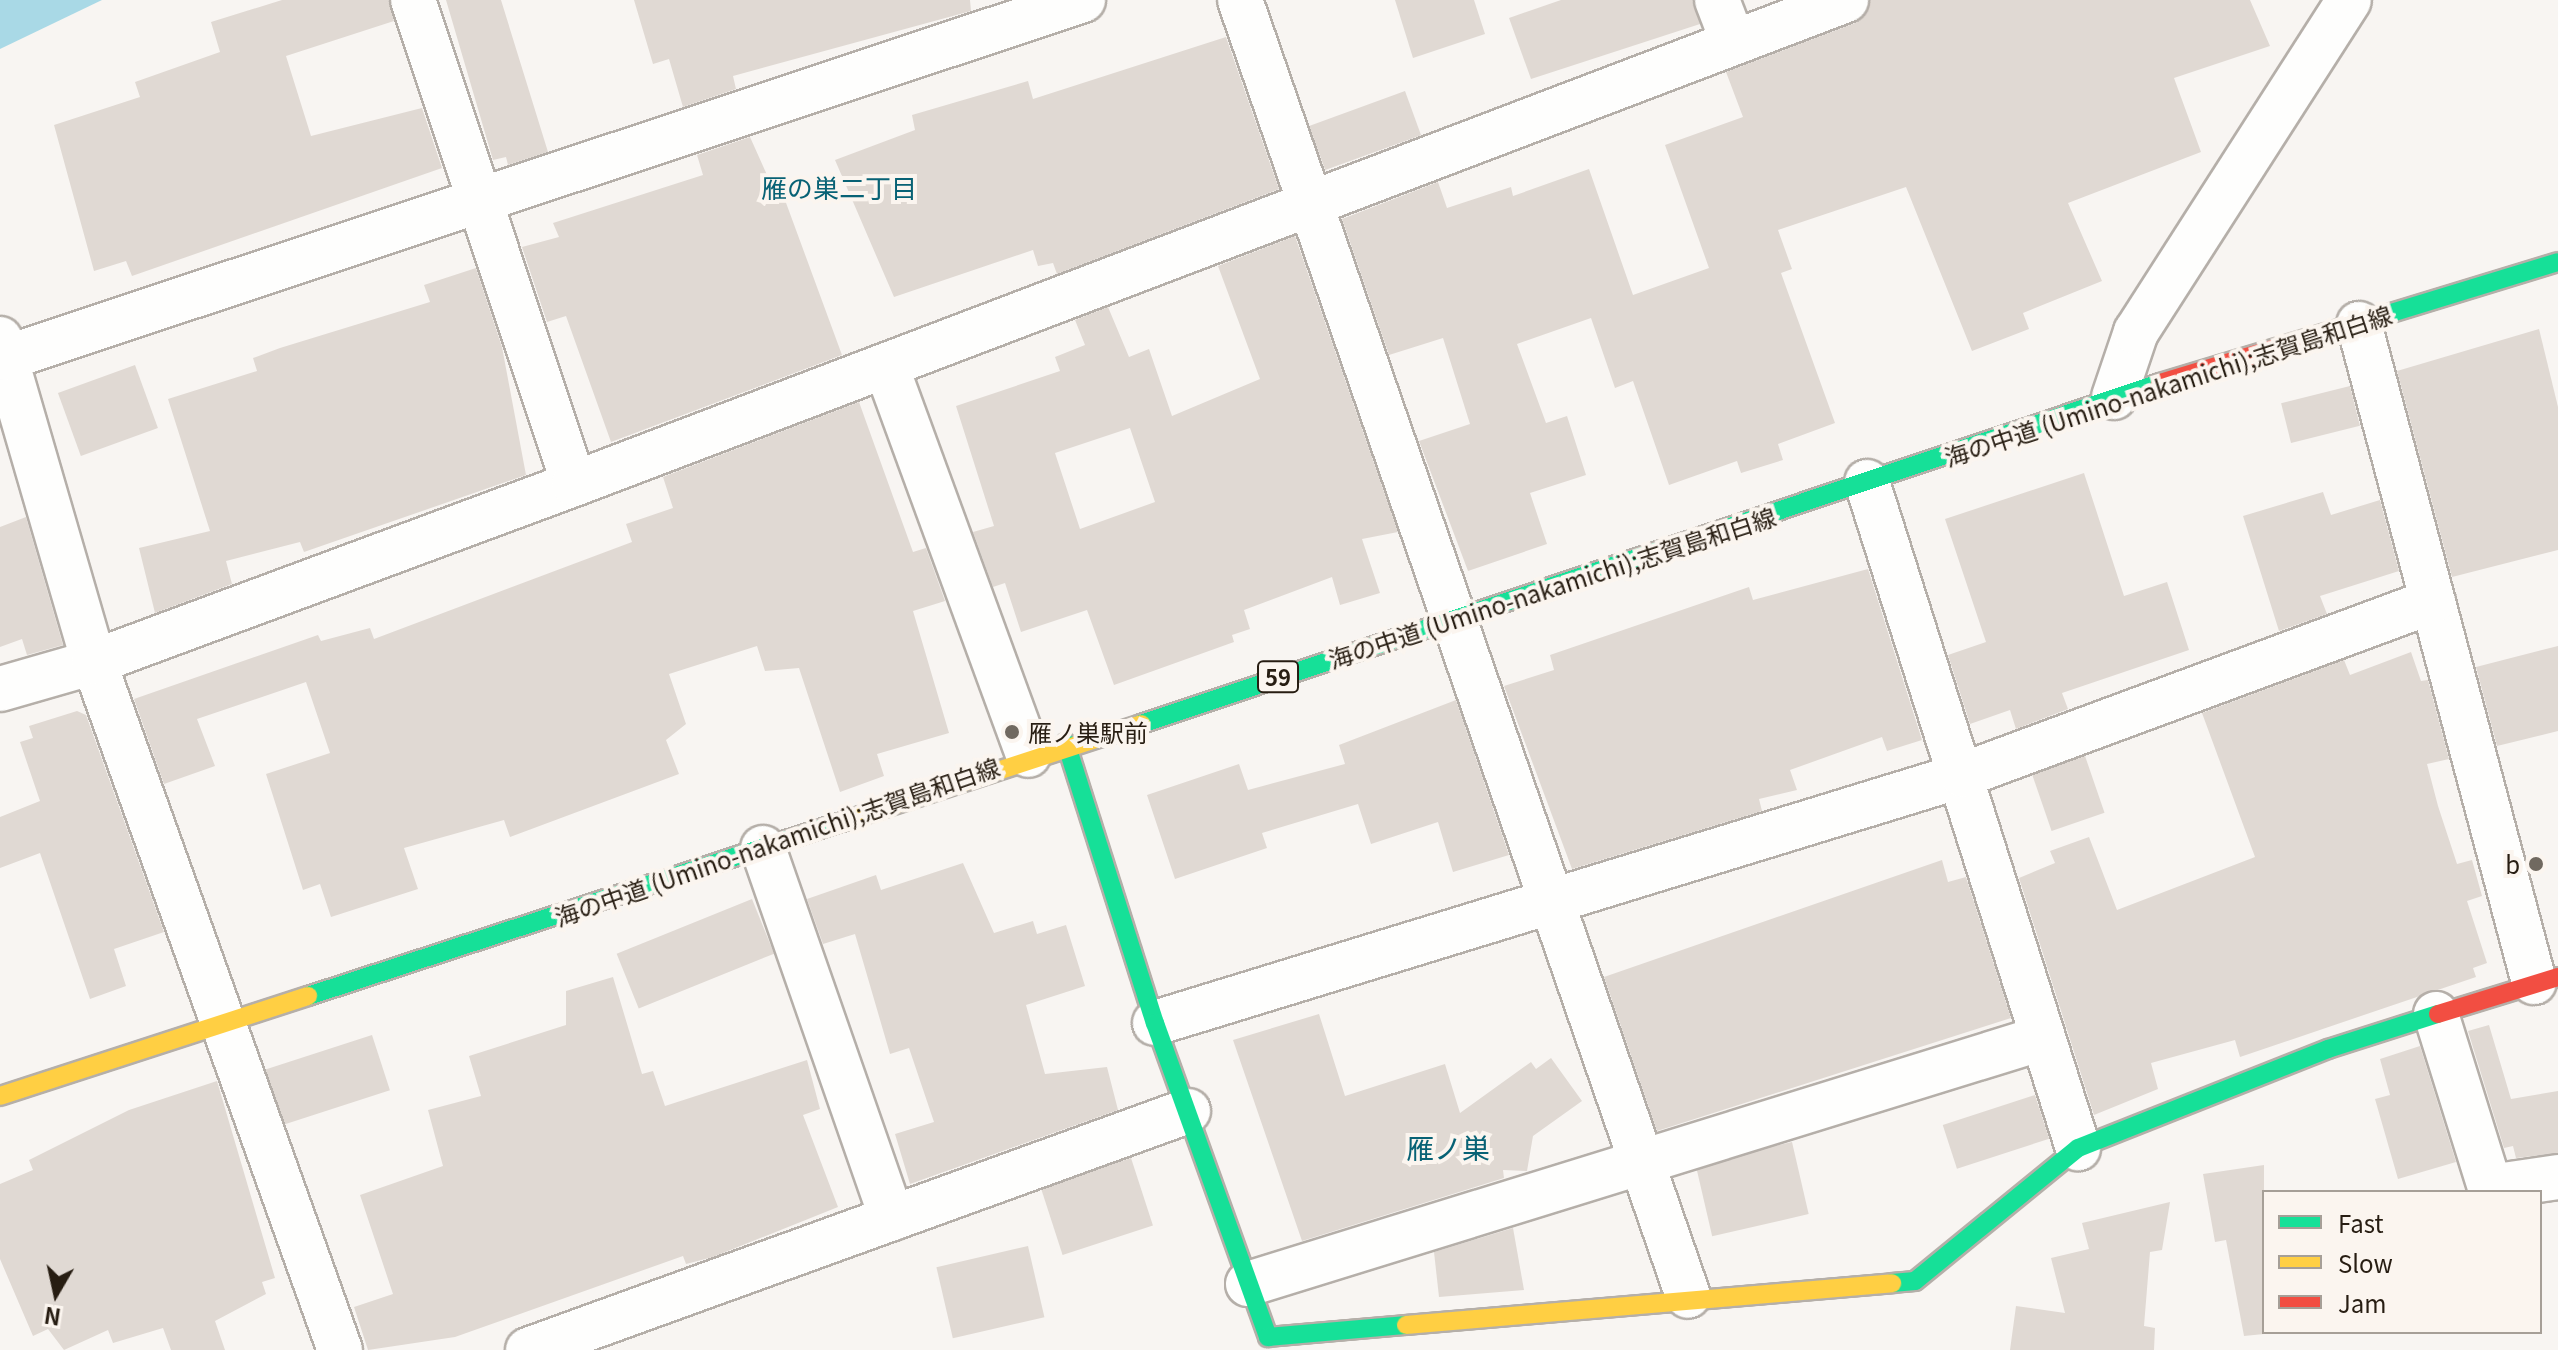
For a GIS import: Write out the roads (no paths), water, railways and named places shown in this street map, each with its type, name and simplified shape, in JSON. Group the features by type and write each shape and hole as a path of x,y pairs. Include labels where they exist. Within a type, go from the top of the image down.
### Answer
{"main road":[{"name":"海の中道 (Umino-nakamichi);志賀島和白線","path":"0,1096 763,848 1047,749 1458,621 2114,397 2558,262"},
{"path":"1047,749 1155,1023 1268,1337 1688,1296 1915,1281 2078,1148 2436,1014 2546,980"}],"street":[{"path":"413,0 574,484"},
{"path":"340,1350 94,662 3,349 480,200 1083,0"},
{"path":"1240,0 1458,621 1546,903 1688,1296"},
{"path":"1717,0 1733,42"},
{"path":"0,689 94,662 574,484 1309,200 1846,0"},
{"path":"2114,397 2136,332 2349,0"},
{"path":"2359,324 2433,601 2546,980"},
{"path":"886,366 1047,749"},
{"path":"1867,482 1963,775 2078,1148"},
{"path":"1155,1023 1963,775 2433,601"},
{"path":"763,848 892,1218"},
{"path":"2436,1014 2490,1187 2558,1177"},
{"path":"1248,1284 2042,1038"},
{"path":"528,1350 1188,1111"}],"water":[{"path":"0,0 102,0 0,49"}],"place":[{"name":"雁ノ巣駅前","path":"1012,732"},
{"name":"b","path":"2536,864"}],"district":[{"name":"雁の巣二丁目","path":"839,187"},
{"name":"雁ノ巣","path":"1448,1147"}]}
